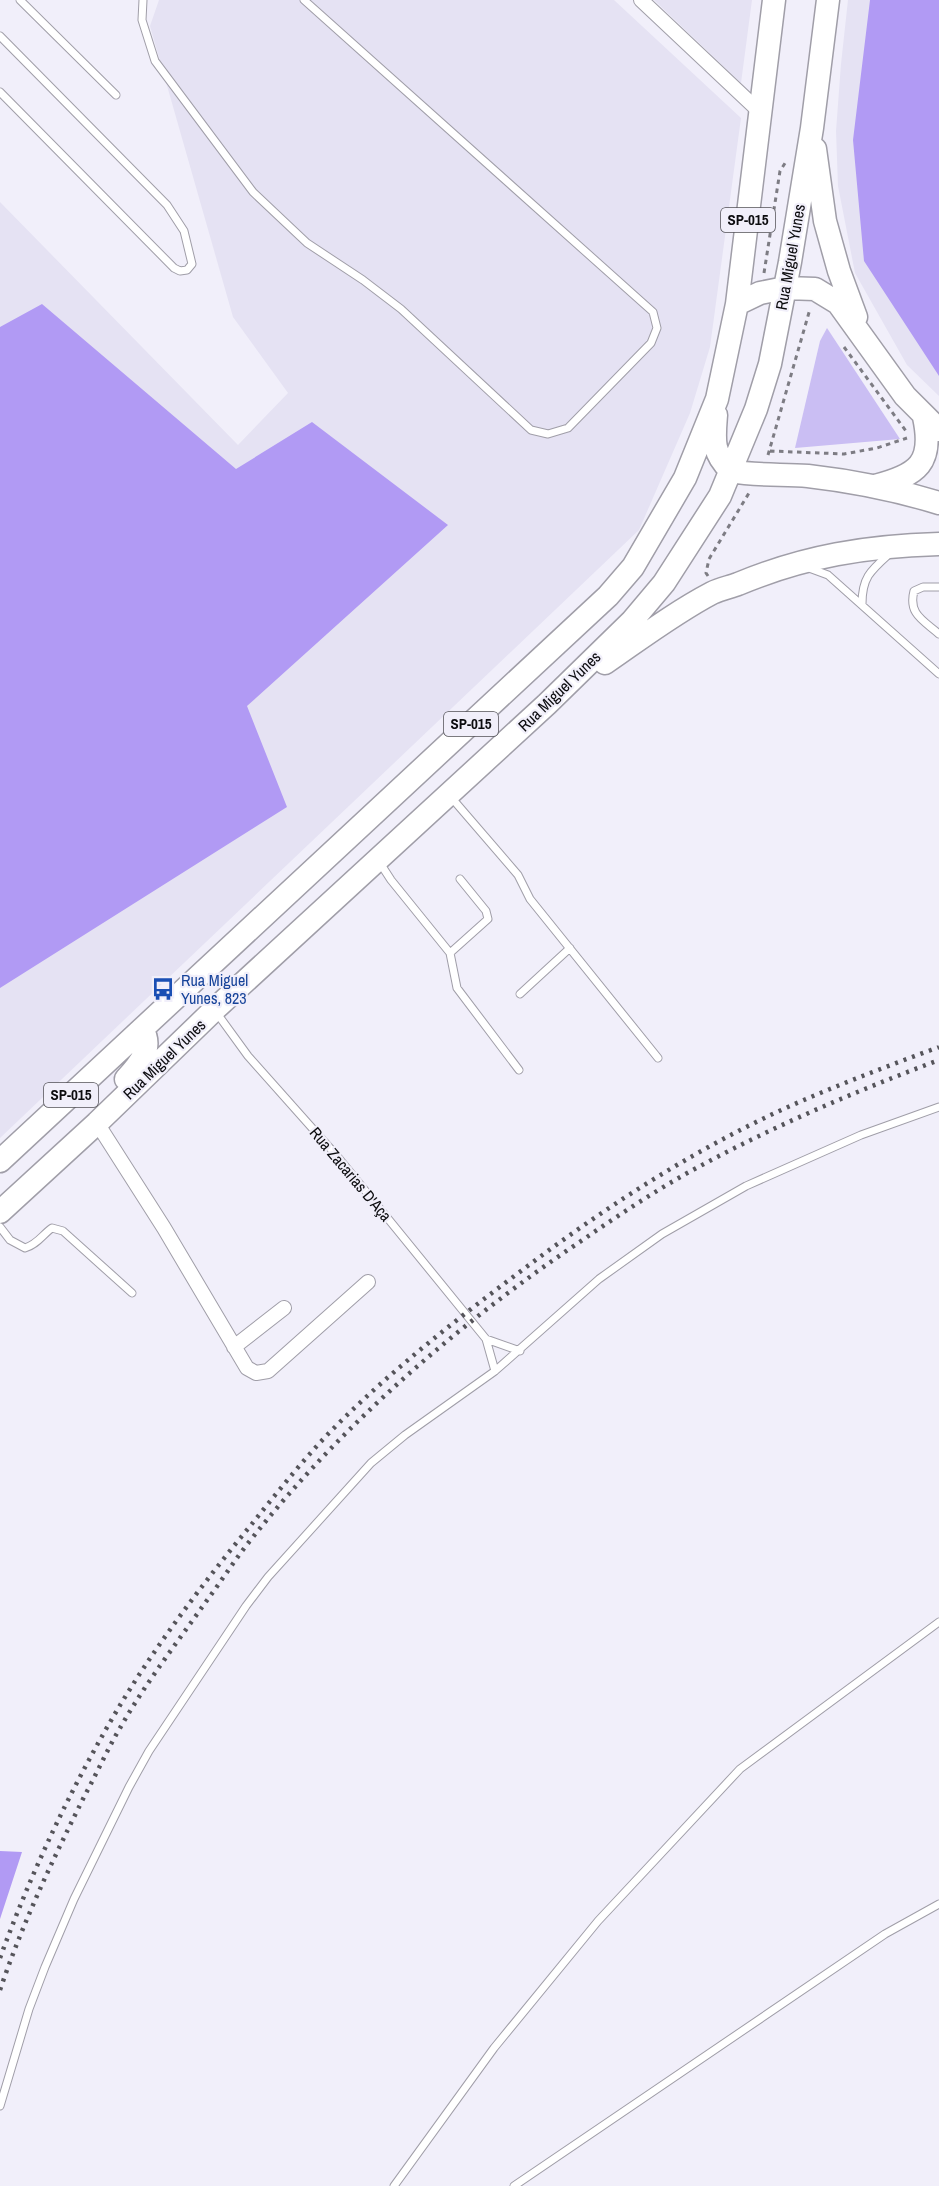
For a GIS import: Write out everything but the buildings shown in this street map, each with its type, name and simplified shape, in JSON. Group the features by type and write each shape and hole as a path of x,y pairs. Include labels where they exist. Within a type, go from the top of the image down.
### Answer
{"main road":[{"name":"SP-015","path":"0,1161 608,596 633,567 685,478 717,399 737,304 774,0"},
{"name":"Rua Miguel Yunes","path":"0,1212 547,704 632,621 664,583 720,496 756,409 770,364 812,128 828,0"},
{"path":"812,128 825,221 843,285 853,340"},
{"path":"737,304 760,293 785,288 815,289 838,303 853,340 886,371 931,423 928,446 914,470 900,480 873,486"},
{"path":"717,399 714,435 716,450 719,460 730,471 748,475 809,476 873,486 939,503"},
{"path":"547,704 656,627 715,591 787,566 837,553 899,545 939,544"},
{"path":"215,1010 207,994 209,984 230,949"},
{"path":"119,1102 120,1087 146,1050 145,1034 142,1029"}],"street":[{"path":"641,0 760,112"},
{"path":"97,1124 164,1227 247,1368 256,1373 268,1371 368,1282"},
{"path":"234,1347 284,1308"}],"lane":[{"path":"20,0 116,95"},
{"path":"143,0 142,20 155,61 253,192 307,243 363,280 401,309 531,430 548,434 568,428 651,343 657,328 652,312 304,0"},
{"path":"0,36 167,205 184,231 192,264 187,270 180,271 174,268 0,92"},
{"path":"862,604 862,591 866,578 874,567 899,545"},
{"path":"787,566 809,568 828,575 939,674"},
{"path":"939,587 924,587 914,591 911,602 914,612 939,634"},
{"path":"449,794 518,875 530,899 658,1058"},
{"path":"378,859 391,880 450,953 457,988 519,1070"},
{"path":"450,953 488,919 486,911 460,879"},
{"path":"520,994 570,948"},
{"name":"Rua Zacarias D'Aça","path":"215,1010 248,1056 338,1156 486,1339"},
{"path":"0,2106 29,2009 74,1899 149,1751 268,1577 370,1464 405,1435 495,1371 599,1279 662,1234 746,1186 861,1135 939,1107"},
{"path":"0,1227 10,1240 25,1248 36,1244 52,1228 63,1231 132,1293"},
{"path":"486,1339 520,1351"},
{"path":"486,1339 495,1371"},
{"path":"394,2186 494,2048 598,1921 740,1769 939,1622"},
{"path":"514,2186 885,1934 939,1904"}],"path":[{"path":"767,261 780,171"},
{"path":"819,314 811,307 770,451 844,454 877,448 911,437 883,402 853,340"},
{"path":"706,573 710,559 751,489"}],"shaded area":[{"path":"159,0 614,0 741,118 710,347 690,413 639,530 0,1138 0,202 238,445 288,393 233,317 150,26"},
{"path":"654,0 752,0 741,83"},
{"path":"848,0 939,0 939,396 907,365 855,273 838,186 836,131"},
{"path":"870,0 939,0 939,376 864,261 853,140"},
{"path":"42,304 236,469 312,422 448,525 247,706 287,807 0,988 0,327"},
{"path":"827,328 900,439 795,448 820,341"},
{"path":"0,1851 22,1852 0,1919"}],"railway":[{"path":"0,1958 52,1832 99,1741 130,1688 197,1593 309,1454 330,1432 428,1343 563,1240 624,1198 754,1123 844,1083 939,1047"},
{"path":"0,1990 29,1915 61,1843 111,1745 140,1696 249,1542 285,1498 363,1416 405,1377 492,1305 620,1214 657,1191 713,1159 776,1128 939,1060"}],"place":[{"name":"Rua Miguel Yunes, 823","path":"163,989"}]}
